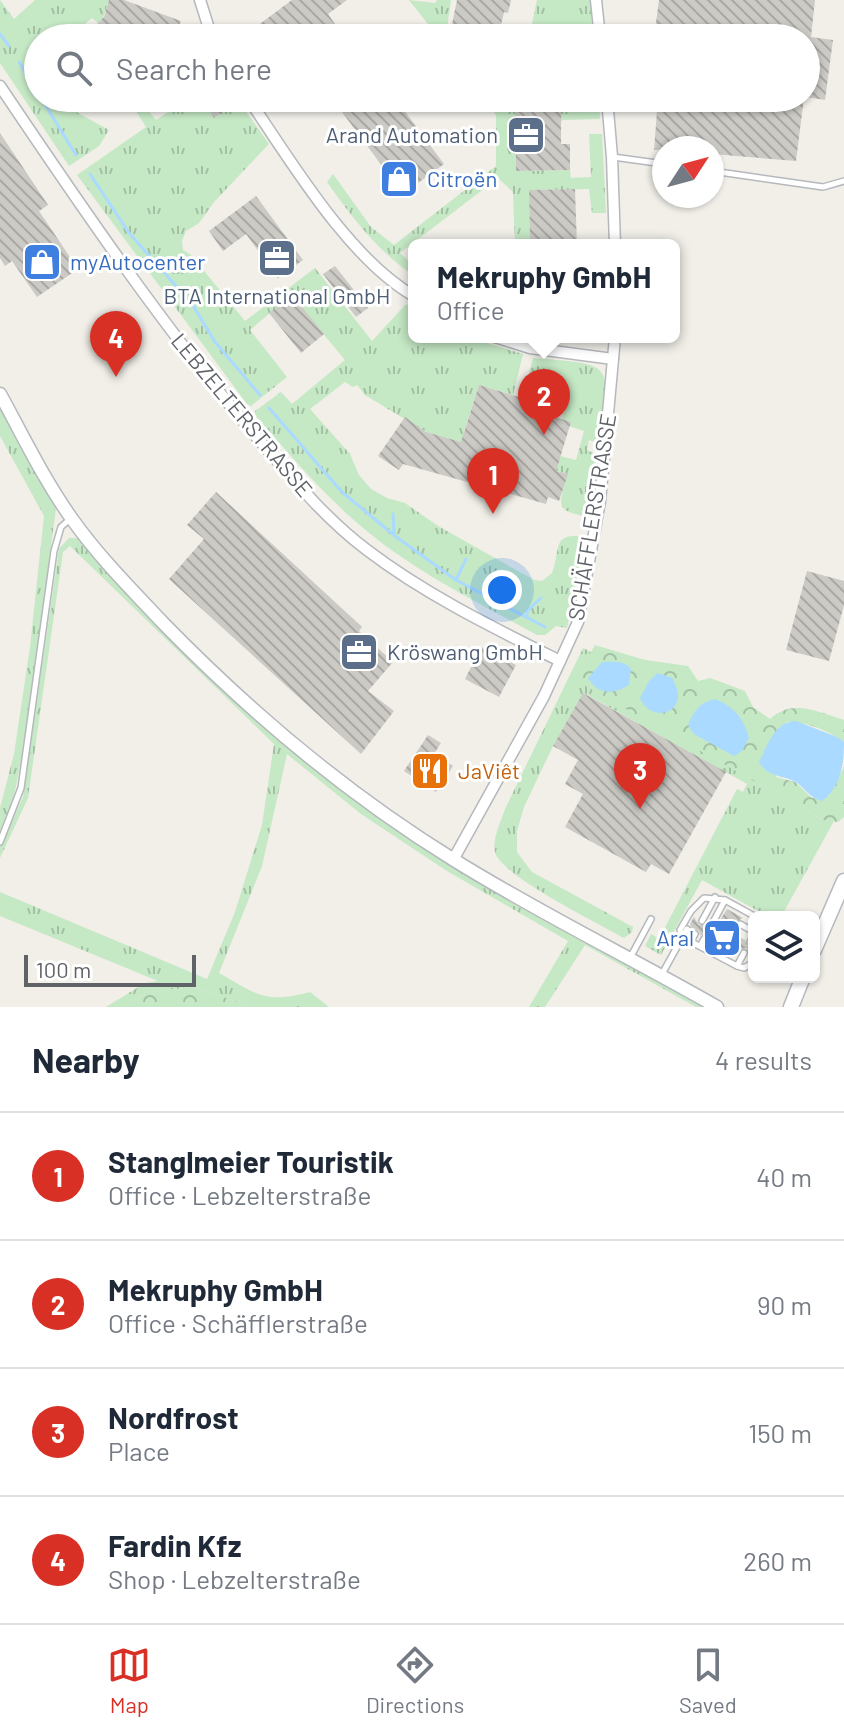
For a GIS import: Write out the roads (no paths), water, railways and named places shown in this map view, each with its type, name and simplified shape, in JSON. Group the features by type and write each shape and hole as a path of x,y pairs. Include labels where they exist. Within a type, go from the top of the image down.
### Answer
{"main road":[{"path":"820,936 844,881"},
{"path":"791,1007 801,983"}],"street":[{"path":"200,0 208,24"},
{"path":"596,0 599,24"},
{"name":"LEBZELTERSTRASSE","path":"0,86 78,201 186,350 300,488 364,548 406,577 560,661"},
{"path":"258,112 350,241 390,280 408,292"},
{"path":"608,112 615,239"},
{"path":"514,343 613,359"},
{"name":"SCHÄFFLERSTRASSE","path":"453,860 578,622 606,450 614,343"},
{"path":"0,394 71,518 113,571 224,682 355,793 453,860 717,1007"}],"lane":[{"path":"612,157 652,162"},
{"path":"724,173 823,187 844,181"},
{"path":"0,842 21,788 54,551 61,527 71,518"},
{"path":"702,921 715,897"},
{"path":"694,916 704,898"},
{"path":"682,937 680,930 691,911 704,898 725,900 748,913"},
{"path":"711,926 721,913 725,900"},
{"path":"630,958 651,919"},
{"path":"740,924 748,929"},
{"path":"661,975 687,929"},
{"path":"691,941 695,934"},
{"path":"682,937 737,966 748,966"},
{"path":"700,946 704,939"},
{"path":"737,966 744,953"}],"water":[{"path":"602,662 618,662 628,666 631,669 629,685 607,692 592,684 588,678"},
{"path":"658,673 672,678 678,699 674,707 661,713 646,707 640,698 649,681"},
{"path":"715,699 737,714 747,731 749,738 742,751 734,756 694,734 688,725 698,708"},
{"path":"796,721 844,742 840,774 833,789 822,801 794,781 770,773 759,762 777,730 788,722"}],"waterway":[{"path":"0,34 9,46"},
{"path":"19,62 24,70"},
{"path":"50,112 76,155"},
{"path":"90,174 129,233 192,304 215,342 260,395"},
{"path":"269,408 342,492 395,536 456,580 545,627"},
{"path":"393,514 394,534"},
{"path":"456,580 466,559"},
{"path":"527,615 527,611 541,598"}],"place":[{"name":"Arand Automation","path":"526,135"},
{"name":"Citroën","path":"399,179"},
{"name":"BTA International GmbH","path":"277,258"},
{"name":"myAutocenter","path":"42,262"},
{"name":"Fardin Kfz","path":"116,377"},
{"name":"Mekruphy GmbH","path":"544,435"},
{"name":"Stanglmeier Touristik","path":"493,514"},
{"name":"Kröswang GmbH","path":"359,652"},
{"name":"JaViêt","path":"430,771"},
{"name":"Nordfrost","path":"640,809"},
{"name":"Aral","path":"722,938"}]}
